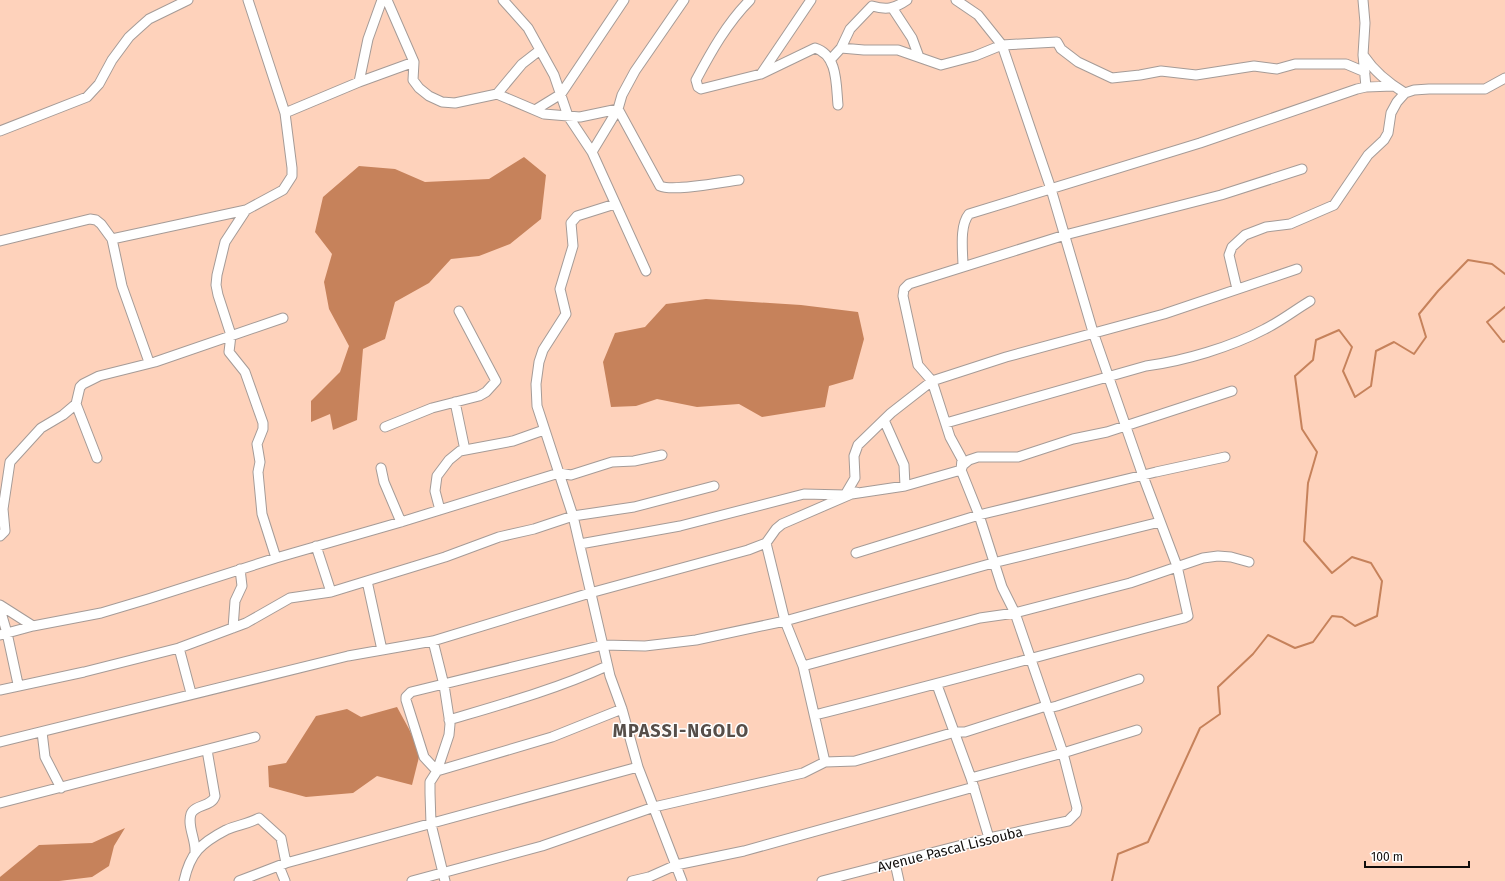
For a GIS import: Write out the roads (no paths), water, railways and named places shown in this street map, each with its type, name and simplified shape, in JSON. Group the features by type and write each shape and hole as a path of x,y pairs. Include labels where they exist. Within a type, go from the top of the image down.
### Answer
{"street":[{"path":"0,131 87,96 99,84 112,60 129,37 149,19 188,0"},
{"path":"112,239 246,210 283,190 292,176 285,113 248,0"},
{"path":"359,82 368,39 382,0"},
{"path":"387,0 414,62 413,80 424,92 442,102 455,103 497,94 544,114 580,117 618,109"},
{"path":"503,0 528,28 540,50 561,94 568,116 592,152 646,271"},
{"path":"535,110 561,94 624,0"},
{"path":"592,152 618,109 622,95 635,71 684,0"},
{"path":"750,0 739,11 718,42 696,80 696,84 701,89 761,74 815,48 831,59 838,105"},
{"path":"761,74 811,0"},
{"path":"831,59 841,48 850,29 873,3 882,9 894,8 906,0"},
{"path":"815,715 937,685 1030,658 1188,616 1177,566 1143,476 1093,332 1051,189 1002,45 978,15 956,0"},
{"path":"1363,0 1365,24 1363,55 1366,87"},
{"path":"894,8 912,38 919,57"},
{"path":"841,48 898,50 941,64 975,56 1002,45 1058,42 1060,48 1078,62 1112,78 1140,76 1161,71 1196,75 1254,66 1277,69 1295,64 1346,64 1365,72"},
{"path":"497,94 522,64 540,50"},
{"path":"1346,64 1363,55"},
{"path":"1363,55 1369,63 1393,86 1405,94"},
{"path":"285,113 359,82 414,62"},
{"path":"1236,289 1229,255 1237,242 1245,235 1266,227 1290,224 1334,205 1368,155 1384,140 1388,133 1391,113 1397,102 1405,94 1414,90 1429,89 1478,91 1485,89 1505,78"},
{"path":"963,267 964,227 969,214 1200,143 1366,87 1393,86"},
{"path":"1393,86 1397,102"},
{"path":"618,109 660,186 665,188 679,187 739,180"},
{"path":"1063,753 1014,612 993,563 979,515 961,470 962,459 950,437 932,381 918,365 903,296 904,289 910,284 1065,235 1222,194 1302,169"},
{"path":"615,204 577,216 571,223 573,246 560,289 566,314 543,350 536,384 537,406 573,516 607,666 622,709 638,767 682,881"},
{"path":"246,210 225,242 216,285 231,335 229,352 245,372 263,423 263,429 257,444 260,458 258,476 264,526 276,558"},
{"path":"0,241 90,219 96,220 101,224 112,239 122,286 149,362"},
{"path":"845,494 855,478 854,456 858,444 884,420 932,381 1093,332 1164,314 1296,270"},
{"path":"946,423 1146,366 1174,362 1232,343 1265,329 1310,301"},
{"path":"385,427 432,408 486,392 496,381 459,311"},
{"path":"97,458 76,404 80,387 92,379 284,318"},
{"path":"580,544 680,526 804,494 845,494 905,486 961,470 963,465 969,460 978,457 1018,457 1054,444 1107,432 1232,391"},
{"path":"456,402 465,450"},
{"path":"0,536 5,531 3,509 10,462 38,430 63,415 76,404"},
{"path":"884,420 904,465 905,486"},
{"path":"440,510 435,490 437,476 449,460 460,451 513,441 544,430"},
{"path":"4,634 34,626 101,613 276,558 440,510 558,472 571,475 612,462 634,461 662,456"},
{"path":"856,554 979,515 1225,457"},
{"path":"381,468 401,522"},
{"path":"0,690 18,684 84,672 179,648 246,623 290,598 331,592 445,557 499,537 534,529 573,516 634,508 714,486"},
{"path":"0,742 348,656 433,640 590,592 726,556 766,543 776,529 782,524 856,492"},
{"path":"437,771 424,757 406,697 411,692 603,645 645,646 696,640 785,621 993,563 1160,522"},
{"path":"766,543 785,621 803,666 825,762"},
{"path":"316,546 331,592"},
{"path":"803,666 980,618 1014,612 1130,583 1203,558 1218,556 1231,557 1249,562"},
{"path":"232,628 235,601 242,586 240,569"},
{"path":"367,581 382,650"},
{"path":"0,605 34,626"},
{"path":"0,610 4,634 18,684"},
{"path":"433,640 444,685 449,720 449,735 437,771 430,782 431,824 444,877"},
{"path":"179,648 191,694"},
{"path":"449,720 546,690 581,678 607,666"},
{"path":"412,881 444,877 542,846 654,807 803,773 825,762 855,761 955,732 966,732 1046,706 1049,708 1057,706 1139,679"},
{"path":"937,685 972,782 989,838"},
{"path":"437,771 552,737 622,709"},
{"path":"632,881 649,877 676,865 744,851 1137,730"},
{"path":"42,732 45,757 61,788"},
{"path":"0,803 255,737"},
{"path":"195,852 191,815 194,809 212,801 215,796 206,750"},
{"name":"Avenue Pascal Lissouba","path":"822,881 989,838 1068,821 1076,813 1077,808 1063,753"},
{"path":"239,881 282,864 638,767"},
{"path":"184,881 189,864 195,852 226,830 258,818 281,838 282,864 285,881"},
{"path":"895,863 899,881"}],"waterway":[{"path":"1112,881 1118,854 1148,842 1200,728 1220,714 1218,687 1253,654 1268,635 1295,648 1313,642 1332,616 1342,617 1355,626 1377,616 1382,581 1371,563 1352,557 1332,573 1304,541 1308,483 1317,452 1302,429 1295,376 1313,360 1316,340 1339,330 1352,347 1343,371 1355,397 1371,386 1376,351 1394,342 1414,354 1426,337 1419,314 1438,291 1468,260 1492,264 1505,274"},
{"path":"1505,307 1487,322 1503,342 1505,341"}],"district":[{"name":"MPASSI-NGOLO","path":"681,731"}]}
